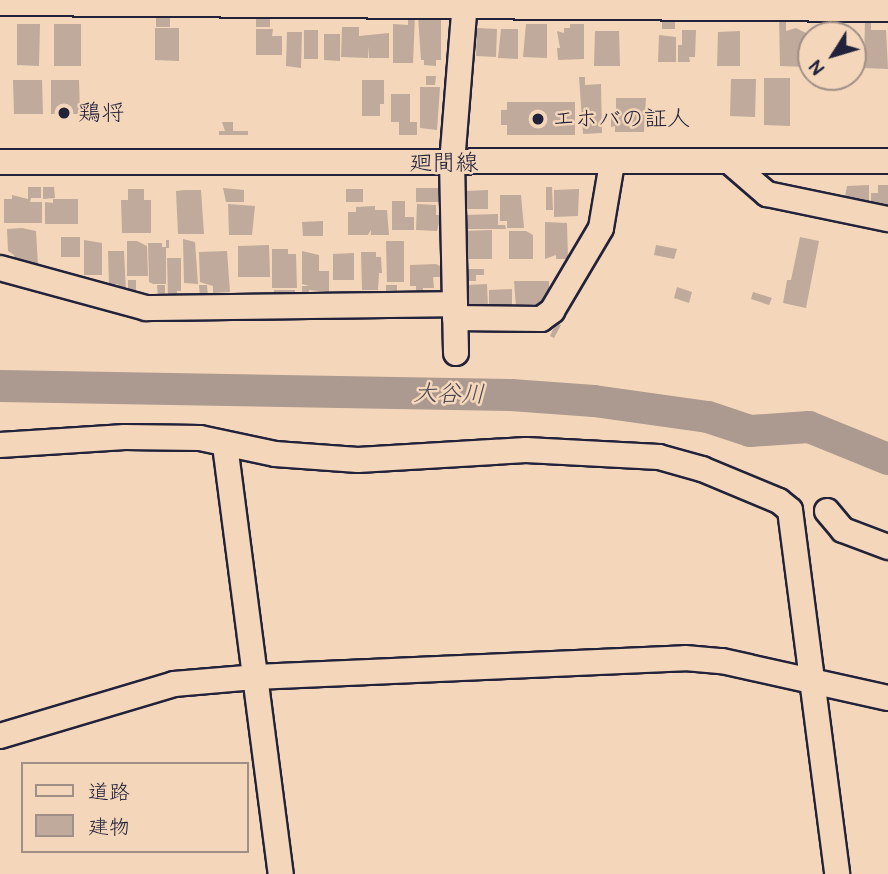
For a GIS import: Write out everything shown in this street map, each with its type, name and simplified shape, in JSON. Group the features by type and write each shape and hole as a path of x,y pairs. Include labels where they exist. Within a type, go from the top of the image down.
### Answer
{"street":[{"path":"0,3 465,3 888,9"},
{"path":"456,352 452,163 465,3"},
{"name":"廻間線","path":"0,162 888,161"},
{"path":"0,268 146,308 455,311 541,319 552,311 601,228 612,163"},
{"path":"731,163 767,194 888,219"},
{"path":"0,445 125,437 200,438 275,454 358,460 526,450 659,457 702,469 779,501 790,510 838,874"},
{"path":"225,445 281,874"},
{"path":"827,511 843,530 888,547"},
{"path":"0,737 174,684 255,677 685,658 722,661 888,698"}],"building":[{"path":"156,13 170,13 170,27 156,27"},
{"path":"256,14 270,14 270,27 256,27"},
{"path":"408,14 415,15 413,63 393,63 393,24 408,25"},
{"path":"418,16 441,19 441,60 436,60 436,66 424,65 424,60 421,60"},
{"path":"662,17 675,17 675,29 662,29"},
{"path":"779,17 786,17 786,31 797,28 797,67 780,66"},
{"path":"865,17 871,17 871,30 886,30 888,69 867,68"},
{"path":"17,24 40,24 39,66 17,65"},
{"path":"54,24 81,24 81,66 54,66"},
{"path":"526,24 547,24 547,58 523,57"},
{"path":"570,24 584,24 584,59 558,60 557,48 560,48 557,31 564,33 564,28 570,28"},
{"path":"342,27 359,27 359,36 389,33 389,58 369,58 369,46 368,58 341,57"},
{"path":"155,28 179,28 179,61 155,60"},
{"path":"477,28 497,29 496,57 476,56"},
{"path":"256,29 273,29 272,36 282,36 282,55 256,55"},
{"path":"501,29 518,29 518,59 498,58"},
{"path":"304,30 318,30 318,59 304,59"},
{"path":"682,30 696,30 695,57 689,57 690,62 678,62 678,45 682,45"},
{"path":"595,31 619,31 620,66 594,66"},
{"path":"740,31 740,66 717,66 718,32"},
{"path":"287,32 302,32 301,68 286,66"},
{"path":"324,34 340,34 340,61 324,60"},
{"path":"659,35 676,37 676,62 658,62"},
{"path":"426,76 436,76 435,85 426,85"},
{"path":"579,77 585,77 585,85 601,84 602,133 583,134"},
{"path":"764,78 790,78 790,126 764,125"},
{"path":"731,79 756,79 755,117 730,116"},
{"path":"13,80 42,80 43,114 14,114"},
{"path":"51,80 79,80 80,114 51,114"},
{"path":"362,80 384,80 384,104 380,104 380,116 362,116"},
{"path":"420,87 440,87 437,130 420,128"},
{"path":"391,94 410,94 410,122 417,122 417,135 399,135 399,122 391,122"},
{"path":"616,98 646,98 644,132 615,132 615,126 611,127 611,112 616,111"},
{"path":"507,102 575,102 575,135 507,135 507,125 501,125 501,110 507,110"},
{"path":"222,122 233,122 233,131 248,131 248,135 219,135 219,131 225,131"},
{"path":"869,185 869,202 845,197 847,186"},
{"path":"878,185 888,185 888,207 871,203 871,193 878,193"},
{"path":"28,187 41,187 41,198 31,198 30,202 42,202 42,223 4,223 4,199 12,199 12,195 28,199"},
{"path":"43,187 54,187 55,198 43,199"},
{"path":"546,187 552,187 553,210 546,210"},
{"path":"223,188 244,190 244,202 226,202"},
{"path":"416,188 441,188 441,202 416,202"},
{"path":"128,189 144,189 144,200 151,200 151,233 122,233 121,200 128,200"},
{"path":"346,189 363,189 363,202 346,202"},
{"path":"579,189 578,216 554,217 554,190"},
{"path":"201,190 204,234 178,234 176,191"},
{"path":"488,190 488,209 466,209 465,191"},
{"path":"500,195 521,195 524,228 507,228 507,221 500,221"},
{"path":"53,199 78,199 78,224 45,224 45,202 53,203"},
{"path":"392,201 405,201 405,217 414,217 414,230 392,230"},
{"path":"228,204 255,206 252,235 229,235"},
{"path":"417,204 436,205 436,215 441,215 437,231 416,230"},
{"path":"375,206 375,210 387,210 389,235 371,235 371,230 368,235 348,235 348,212 356,212 356,207"},
{"path":"498,214 498,225 505,225 506,229 464,229 463,215"},
{"path":"323,221 323,236 303,236 302,222"},
{"path":"545,222 567,223 568,259 556,259 556,255 545,259"},
{"path":"7,229 36,231 38,265 15,262 14,255 8,251"},
{"path":"492,230 492,259 465,259 467,239 462,239 462,231"},
{"path":"509,231 526,231 533,235 533,259 509,259"},
{"path":"61,237 80,237 80,257 61,257"},
{"path":"800,237 819,241 806,308 783,303"},
{"path":"183,239 195,242 198,284 184,283"},
{"path":"84,240 102,243 102,275 84,275"},
{"path":"166,240 169,240 169,248 166,248 166,284 153,284 149,282 148,243 162,243 162,247 166,247"},
{"path":"127,241 137,241 147,246 148,276 127,276"},
{"path":"386,241 404,241 404,282 387,282"},
{"path":"269,245 270,277 238,277 238,246"},
{"path":"656,245 677,249 674,259 654,255"},
{"path":"272,249 288,249 288,254 296,254 297,288 272,288"},
{"path":"108,251 124,251 126,292 118,292 118,284 109,286"},
{"path":"227,251 230,292 213,293 213,286 200,282 199,252"},
{"path":"302,251 319,255 319,271 329,271 329,292 309,290 309,298 302,298 302,286 309,286 302,284"},
{"path":"361,252 376,252 376,257 381,257 382,273 379,273 378,290 362,290"},
{"path":"354,253 354,280 333,280 333,254"},
{"path":"167,258 181,258 181,291 177,291 177,298 168,298"},
{"path":"410,265 440,266 440,277 433,277 434,288 423,288 423,294 416,294 416,286 410,286"},
{"path":"464,269 484,269 484,275 476,275 476,281 464,281"},
{"path":"128,280 136,280 136,293 128,292"},
{"path":"514,281 549,281 549,294 545,294 545,302 540,304 540,308 516,308"},
{"path":"487,284 488,308 468,309 467,285"},
{"path":"157,285 165,285 165,299 158,299"},
{"path":"199,285 207,285 208,298 200,299"},
{"path":"386,285 397,285 397,296 386,296"},
{"path":"677,287 692,292 689,303 674,298"},
{"path":"512,289 512,308 489,308 489,290"},
{"path":"274,290 295,290 295,298 274,298"},
{"path":"753,292 772,298 769,305 751,299"},
{"path":"556,323 561,325 554,338 550,336"}],"waterway":[{"name":"大谷川","path":"0,386 511,395 594,401 708,417 750,431 809,427 888,459"}],"place":[{"name":"鶏将","path":"64,113"},
{"name":"エホバの証人","path":"538,119"}]}
